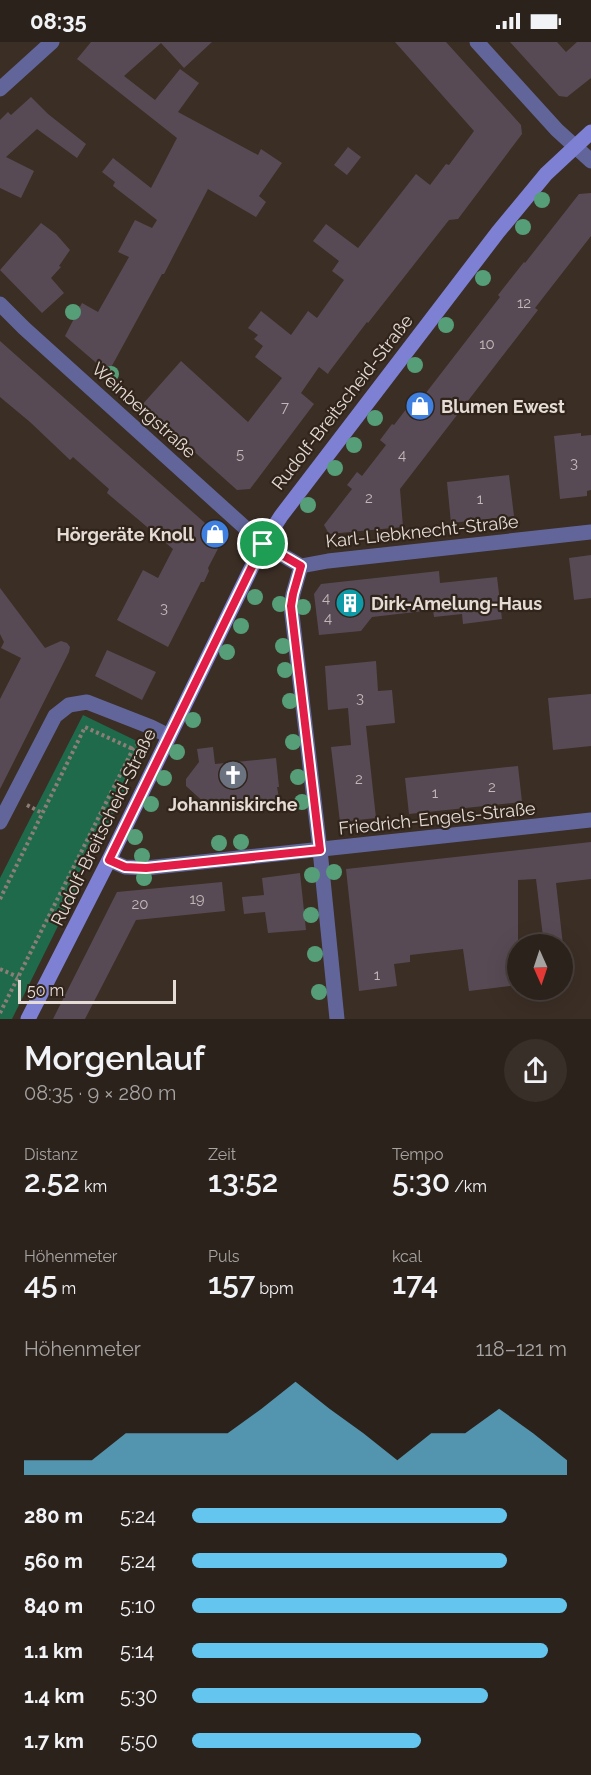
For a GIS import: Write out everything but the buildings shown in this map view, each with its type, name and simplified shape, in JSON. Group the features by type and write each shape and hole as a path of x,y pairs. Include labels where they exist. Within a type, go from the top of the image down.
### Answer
{"main road":[{"name":"Rudolf-Breitscheid-Straße","path":"28,1019 109,860 263,544 293,498 498,232 546,174 591,132"}],"street":[{"path":"0,89 52,42"},
{"path":"477,42 557,130 591,161"},
{"name":"Weinbergstraße","path":"0,304 263,544"},
{"name":"Karl-Liebknecht-Straße","path":"301,566 328,561 591,532"},
{"path":"263,544 301,566 291,606 320,850 337,1019"},
{"path":"0,822 55,716 69,705 87,702 170,736"},
{"name":"Friedrich-Engels-Straße","path":"109,860 125,867 146,868 591,820"}],"path":[{"path":"0,899 85,727 133,749"},
{"path":"0,1013 133,749 151,727"},
{"path":"0,969 18,977"}],"green space":[{"path":"83,715 147,746 12,1019 0,1019 0,878"}],"place":[{"name":"Blumen Ewest","path":"420,406"},
{"name":"Hörgeräte Knoll","path":"215,534"},
{"name":"Dirk-Amelung-Haus","path":"350,603"},
{"name":"Johanniskirche","path":"233,775"}],"route":[{"path":"263,544 301,566 291,606 320,850 146,868 125,867 109,860 170,736 263,544"}]}
